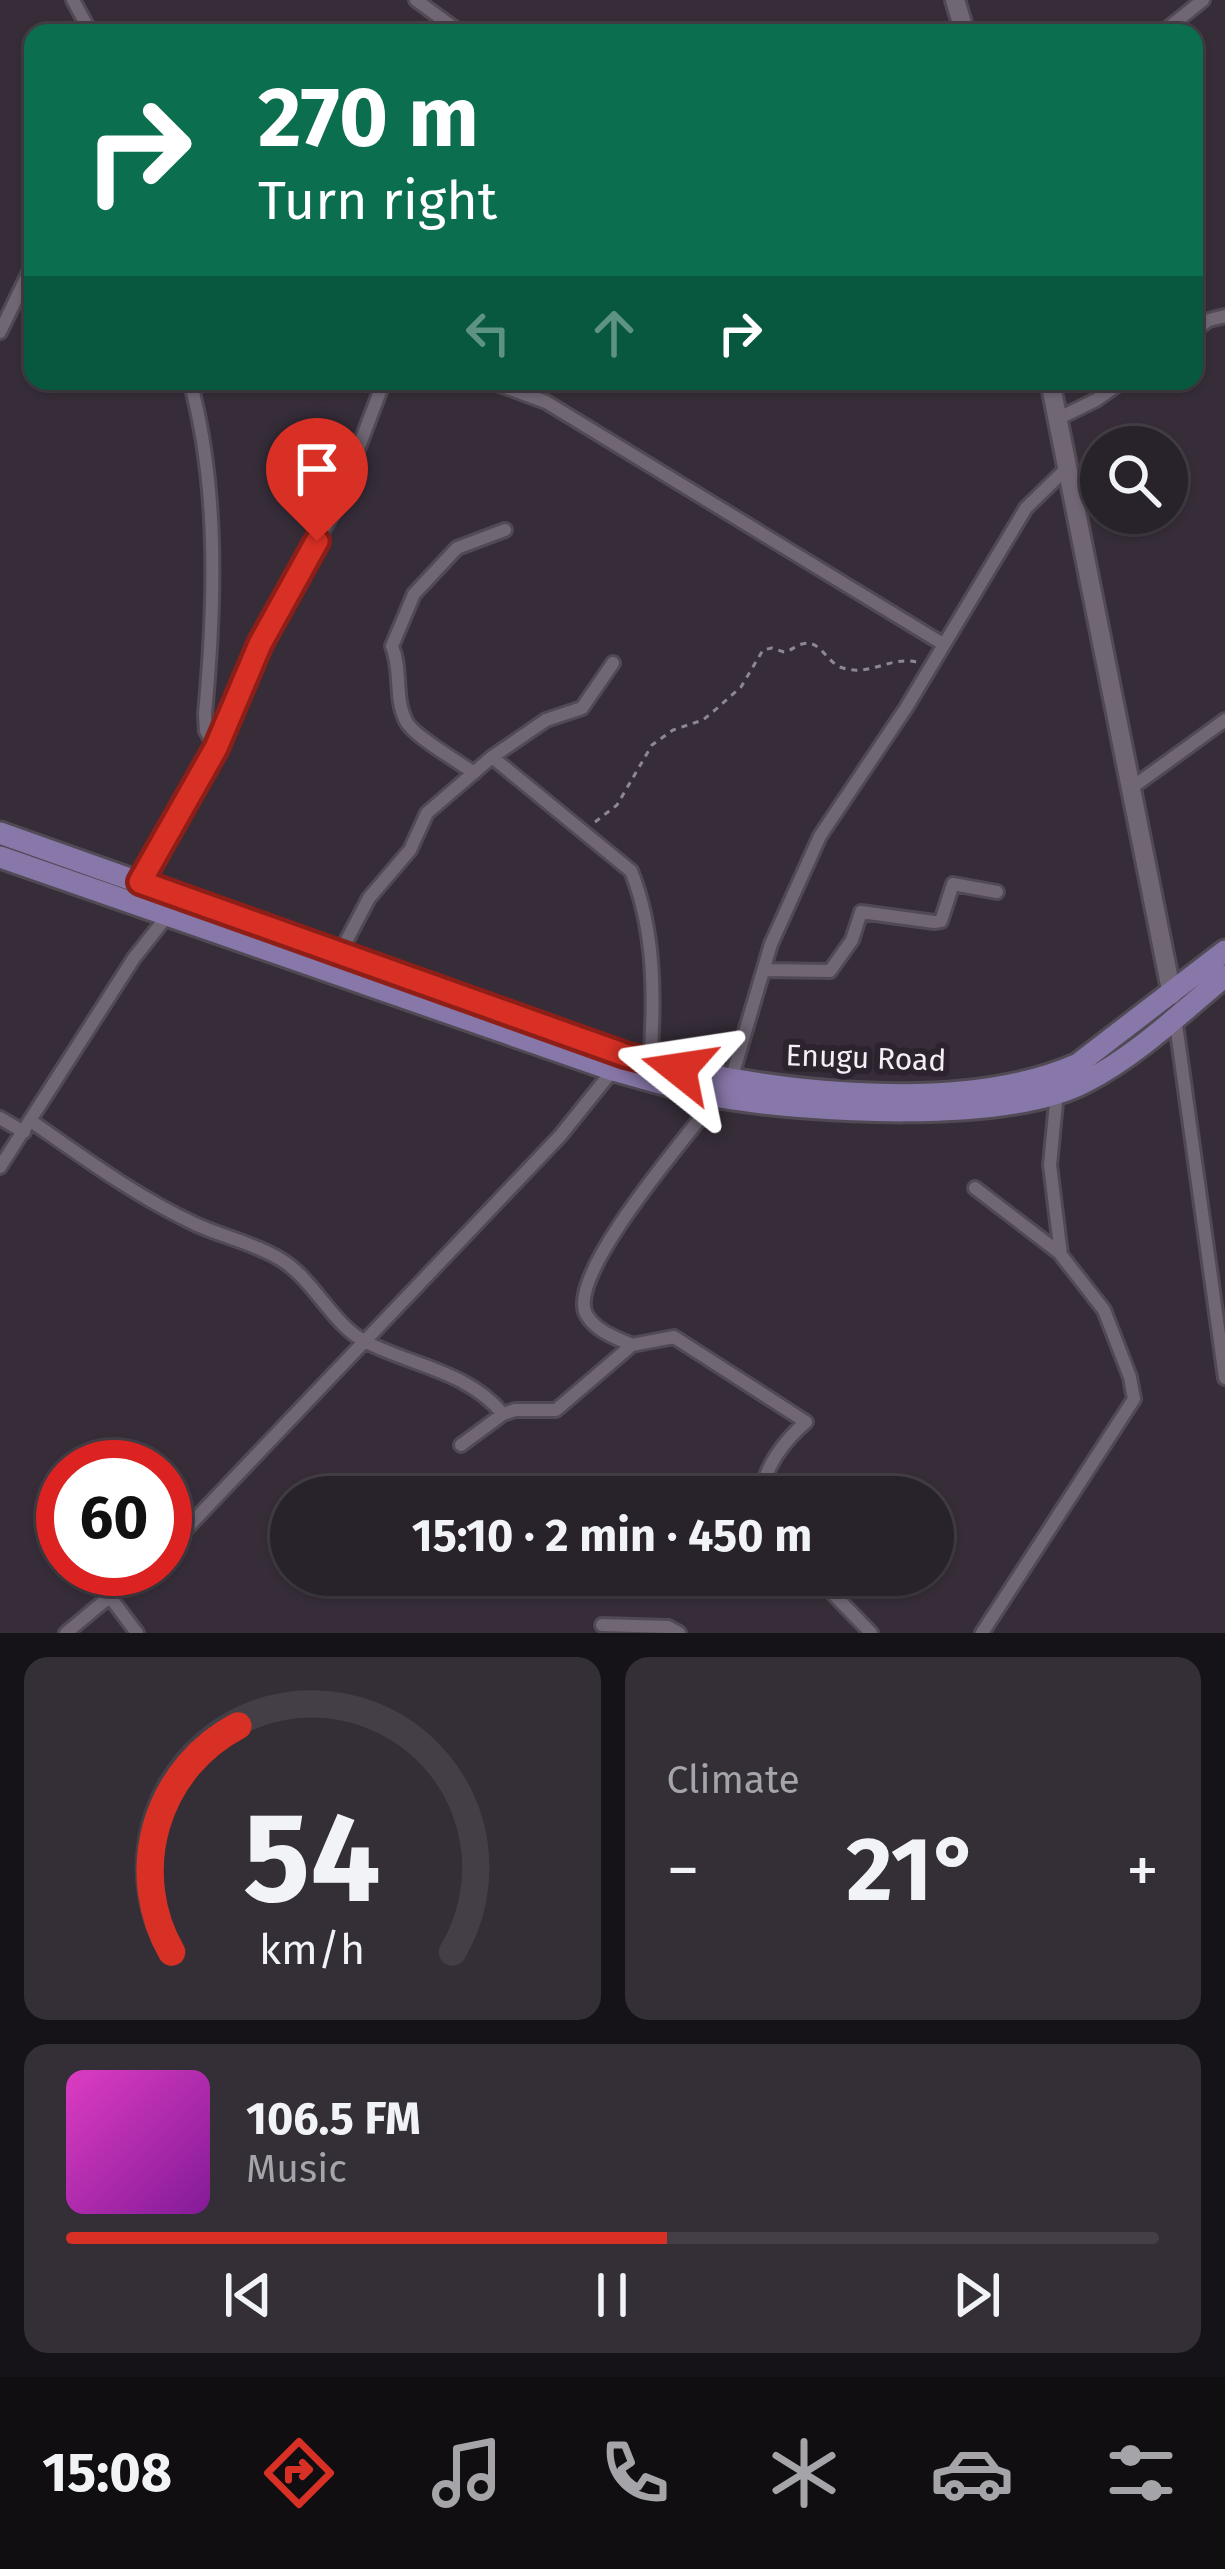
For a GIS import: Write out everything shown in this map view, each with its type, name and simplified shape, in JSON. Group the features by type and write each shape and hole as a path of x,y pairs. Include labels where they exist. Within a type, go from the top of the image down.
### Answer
{"main road":[{"name":"Enugu Road","path":"0,833 724,1088 897,1092 985,1089 1033,1080 1078,1064 1225,952"},
{"path":"0,857 613,1070 877,1110 986,1106 1088,1081 1225,976"}],"street":[{"path":"416,0 449,24"},
{"path":"1173,24 1203,0"},
{"path":"0,332 24,283"},
{"path":"192,390 213,574 206,731 216,748"},
{"path":"140,882 216,748 260,644 336,507 381,390"},
{"path":"513,390 546,402 943,644"},
{"path":"1052,390 1172,994 1225,1378"},
{"path":"1057,419 1110,390"},
{"path":"632,1345 606,1334 586,1314 584,1298 606,1244 724,1088 764,970 820,836 1026,508 1065,470"},
{"path":"474,773 406,724 400,666 392,646 414,594 457,548 505,530"},
{"path":"341,951 369,898 410,850 427,813 492,757 546,721 582,708 613,663"},
{"path":"1130,788 1225,719"},
{"path":"492,757 632,871 642,898 655,1005 650,1062"},
{"path":"764,970 830,970 852,940 861,912 941,921 953,884 997,892"},
{"path":"0,1167 134,958 167,915"},
{"path":"192,1522 560,1136 613,1070"},
{"path":"1057,1092 1051,1165 1061,1255"},
{"path":"0,1118 28,1126 197,1225 284,1261 362,1341 452,1376 491,1400 503,1414"},
{"path":"975,1188 1061,1255 1104,1310 1134,1400 982,1633"},
{"path":"461,1445 503,1414 556,1410 632,1345 674,1336 806,1422 788,1437 766,1476"},
{"path":"835,1596 871,1633"},
{"path":"66,1633 110,1597 137,1633"},
{"path":"602,1625 668,1628 679,1633"}],"path":[{"path":"588,834 617,805 652,745 715,710 741,686 763,650 784,652 803,643 814,644 843,668 872,669 905,658 930,666"}],"route":[{"path":"317,541 260,644 216,748 140,882 625,1055 679,1069"}]}
